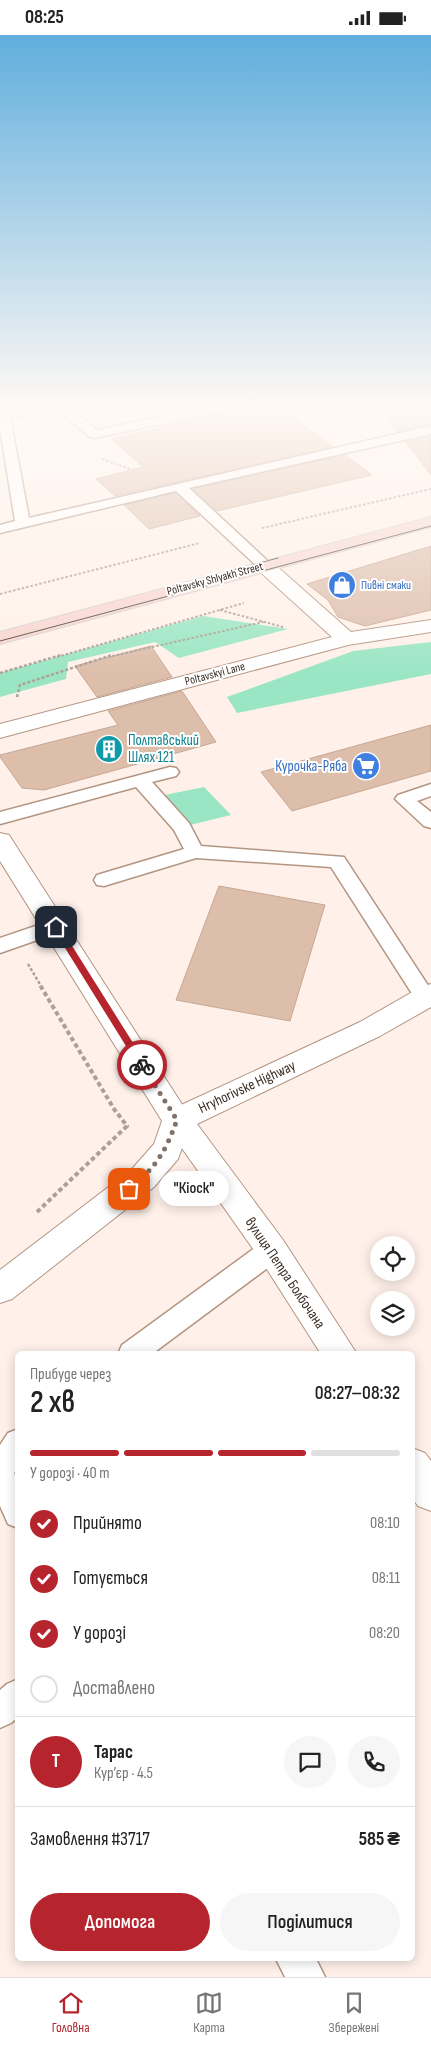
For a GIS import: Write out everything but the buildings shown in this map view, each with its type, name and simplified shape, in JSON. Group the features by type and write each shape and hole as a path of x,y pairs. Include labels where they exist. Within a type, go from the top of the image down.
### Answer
{"main road":[{"name":"Poltavsky Shlyakh Street","path":"0,638 431,522"}],"street":[{"path":"265,566 347,639"},
{"name":"Poltavskyi Lane","path":"0,731 347,639 431,626"},
{"name":"вулиця Петра Болбочана","path":"0,841 177,1120 272,1250 338,1351"},
{"name":"Hryhorivske Highway","path":"177,1120 370,1029 428,996"},
{"path":"0,1289 143,1178 166,1150 177,1120"},
{"path":"415,1469 431,1493"}],"lane":[{"path":"18,495 23,524"},
{"path":"0,529 144,495"},
{"path":"188,495 265,566"},
{"path":"0,818 170,772"},
{"path":"140,781 182,827 195,852"},
{"path":"431,791 404,799 431,822"},
{"path":"104,880 195,852 337,861 428,996"},
{"path":"7,944 56,927"},
{"path":"135,1351 272,1250"},
{"path":"15,1447 0,1471 15,1507"},
{"path":"0,1712 15,1698"},
{"path":"295,1961 306,1977"}],"path":[{"path":"0,673 247,602"},
{"path":"16,699 20,685 72,666 153,644 264,622"},
{"path":"7,944 127,1126 35,1213"}],"green space":[{"path":"203,616 288,629 179,658 155,642 68,662 66,679 0,697 0,673"},
{"path":"431,642 431,674 237,713 227,697 353,651"},
{"path":"204,787 231,815 182,827 155,797"}],"tram line":[{"path":"0,641 431,526"},
{"path":"233,570 278,558"}],"way so far":[{"path":"129,1189 143,1178 166,1150 177,1120 142,1065"}],"place":[{"name":"Пивні смаки","path":"342,585"},
{"name":"Полтавський Шлях 121","path":"109,749"},
{"name":"Курочка-Ряба","path":"366,766"},
{"name":"\"Кіоск\"","path":"129,1189"}],"route":[{"path":"56,927 142,1065"}]}
